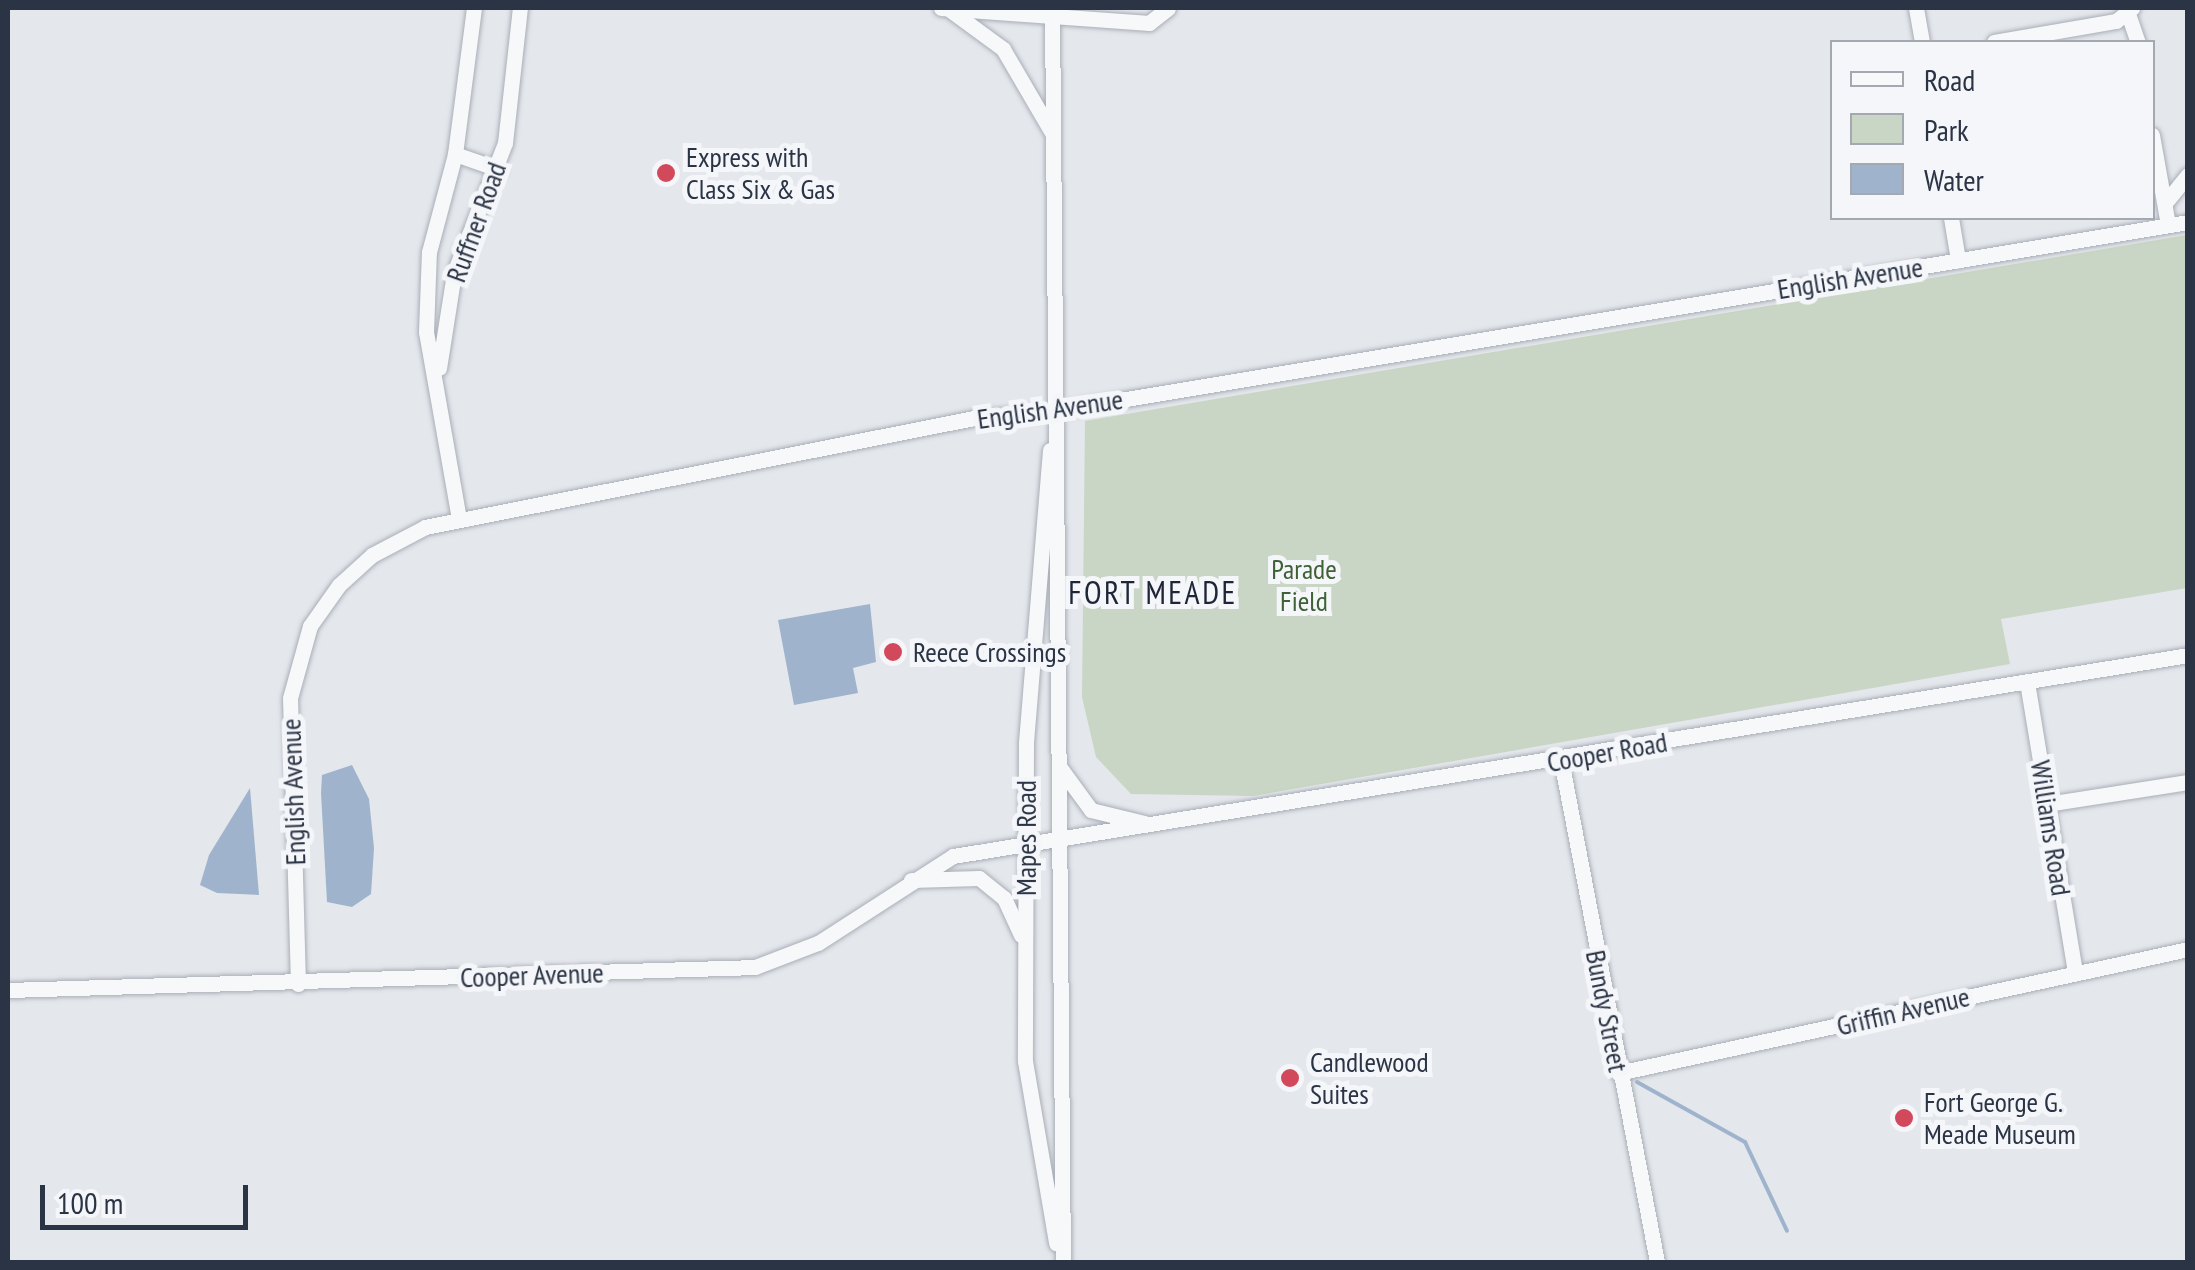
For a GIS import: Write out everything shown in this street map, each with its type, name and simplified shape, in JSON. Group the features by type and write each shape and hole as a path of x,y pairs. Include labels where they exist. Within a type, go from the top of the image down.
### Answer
{"street":[{"name":"Ruffner Road","path":"459,519 438,376 426,332 428,266 456,154 474,8"},
{"name":"Ruffner Road","path":"438,376 454,273 498,169 520,8"},
{"path":"945,8 1052,12 1149,23 1168,8"},
{"path":"945,8 1003,49 1054,138"},
{"path":"1916,8 1922,40"},
{"path":"2006,40 2116,21 2129,9 2137,40"},
{"name":"Mapes Road","path":"1052,12 1062,1262"},
{"path":"2155,152 2168,225"},
{"path":"456,154 498,169"},
{"path":"2164,203 2188,175"},
{"path":"1951,220 1958,260"},
{"name":"English Avenue","path":"298,984 290,698 310,626 372,555 425,528 974,418 1054,411 2188,222"},
{"path":"428,266 454,273"},
{"name":"Mapes Road","path":"1054,411 1028,696 1025,1061 1043,1195 1062,1262"},
{"name":"Cooper Road","path":"1026,845 2188,655"},
{"name":"Williams Road","path":"2026,682 2075,974"},
{"name":"Bundy Street","path":"1561,760 1657,1262"},
{"path":"1059,762 1091,810 1158,826"},
{"path":"2047,804 2188,782"},
{"name":"Cooper Avenue","path":"8,990 755,967 818,943 908,880 953,856 1026,845"},
{"path":"908,880 970,875 988,882 1004,898 1025,946"},
{"name":"Griffin Avenue","path":"1618,1073 2188,949"}],"green space":[{"name":"Parade Field","path":"2187,235 2187,588 2001,619 2010,664 1253,796 1131,794 1096,757 1082,697 1085,421"}],"water":[{"path":"870,604 876,662 853,668 858,693 794,705 778,620"},
{"path":"352,765 369,799 374,848 371,894 352,907 327,902 321,793 322,775"},
{"path":"250,788 259,895 217,893 200,885 209,855"}],"waterway":[{"path":"1637,1082 1745,1142 1787,1231"}],"place":[{"name":"Express with Class Six & Gas","path":"666,173"},
{"name":"Reece Crossings","path":"893,652"},
{"name":"Candlewood Suites","path":"1290,1078"},
{"name":"Fort George G. Meade Museum","path":"1904,1118"}],"district":[{"name":"FORT MEADE","path":"1153,592"}]}
